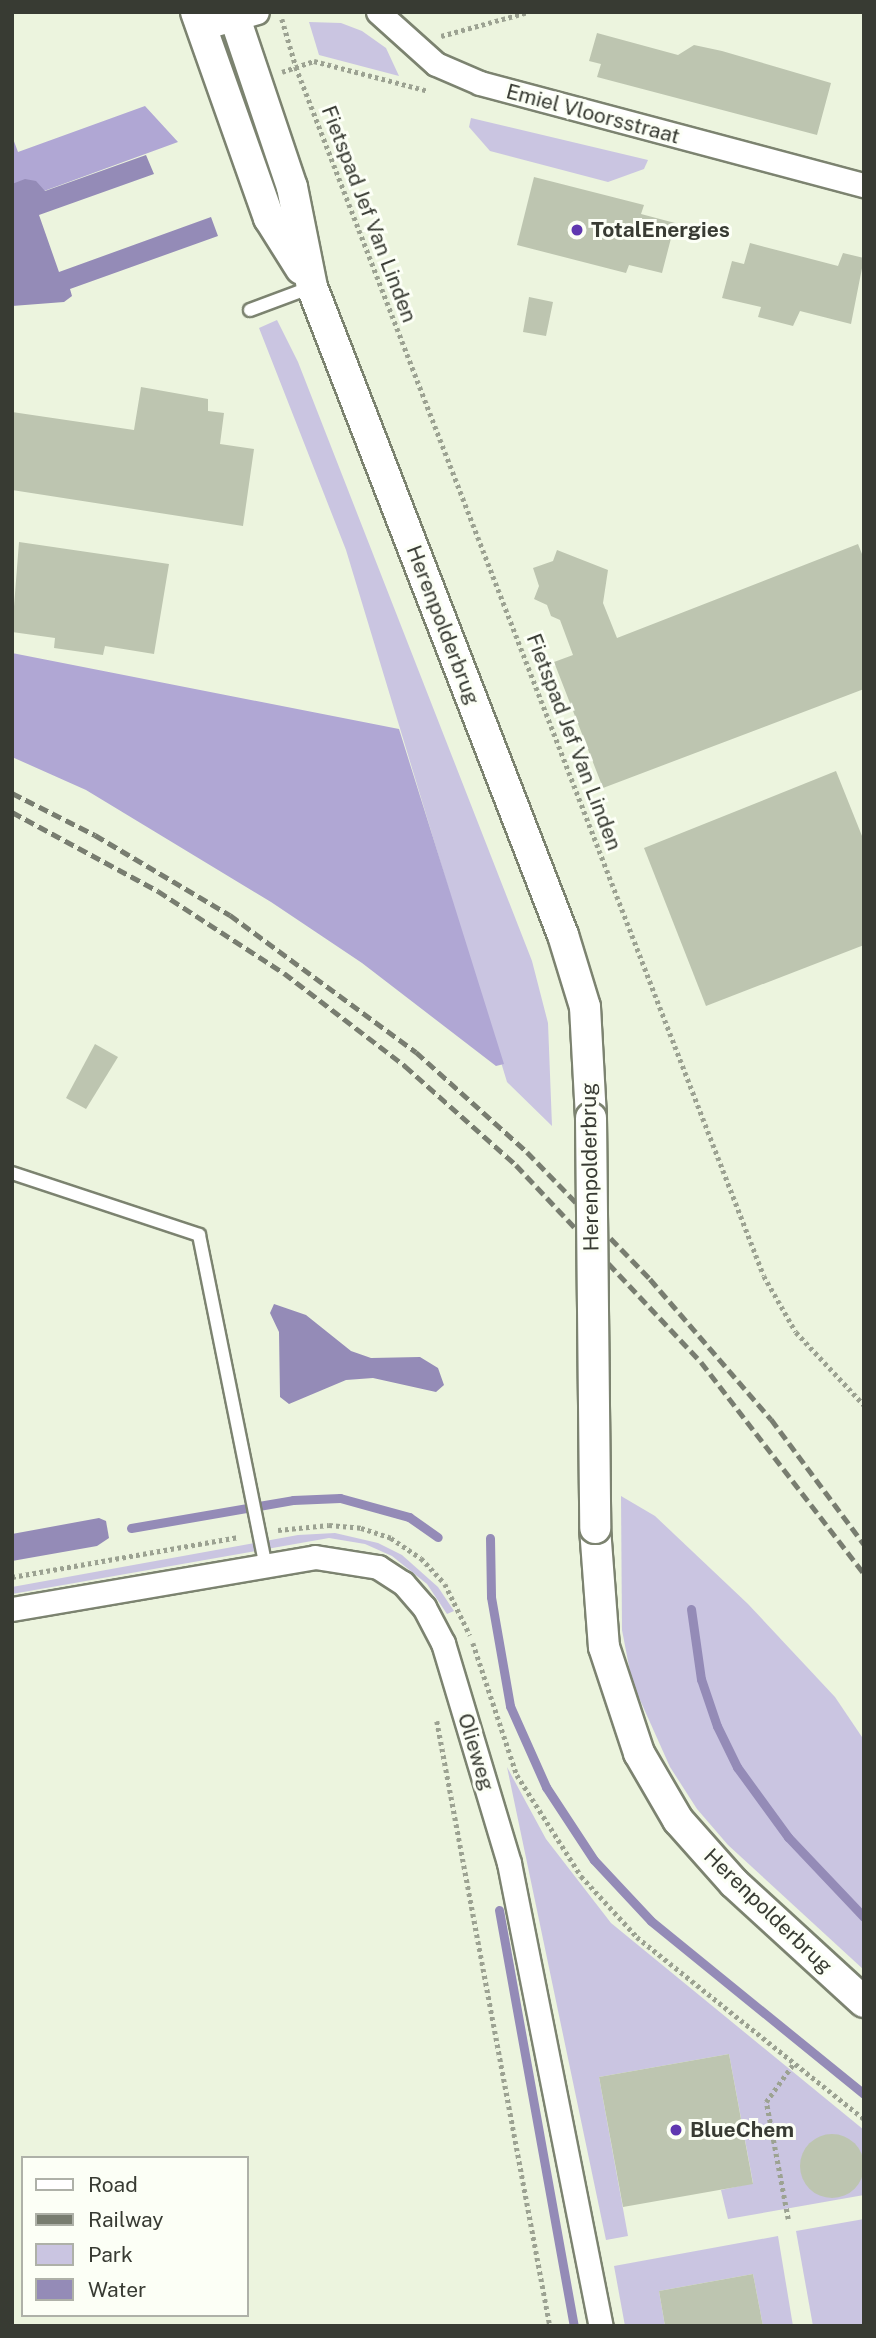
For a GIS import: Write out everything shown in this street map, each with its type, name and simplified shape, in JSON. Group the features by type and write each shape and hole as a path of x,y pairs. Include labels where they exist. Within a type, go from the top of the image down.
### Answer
{"street":[{"name":"Emiel Vloorsstraat","path":"378,12 436,64 480,83 795,170 829,175 864,185"},
{"path":"199,20 242,15"},
{"name":"Herenpolderbrug","path":"242,15 292,187 312,287 564,935 585,1007 590,1118 595,1528 604,1647 639,1753 678,1820 734,1884 864,2001"},
{"name":"Herenpolderbrug","path":"199,20 269,218 312,287"},
{"name":"Emiel Vloorsstraat","path":"829,175 864,175"},
{"name":"Olieweg","path":"12,1609 265,1563 315,1557 377,1567 403,1583 424,1607 443,1643 523,1919 601,2326"}],"lane":[{"path":"250,310 312,287"},
{"path":"12,1173 199,1235 265,1563"}],"path":[{"name":"Fietspad Jef Van Linden","path":"280,12 296,67 764,1276 796,1332 864,1405"},
{"path":"410,43 528,12"},
{"path":"435,1707 550,2326"},
{"path":"788,2219 766,2102 794,2063"}],"green space":[{"path":"309,22 341,23 362,31 386,48 399,76 319,55"},
{"path":"471,118 648,160 644,169 608,182 490,151 469,127"},
{"path":"277,320 298,362 532,961 548,1023 552,1126 507,1082 346,550 259,328"},
{"path":"621,1496 655,1516 748,1604 835,1697 864,1740 864,1970 728,1845 697,1809 670,1767 632,1682 622,1630"},
{"path":"335,1533 378,1543 402,1555 438,1587 454,1611 447,1614 427,1584 392,1556 365,1544 329,1538 12,1594 12,1587 298,1535"},
{"path":"507,1767 546,1839 611,1923 864,2130 864,2195 728,2219 721,2190 753,2183 729,2054 599,2077 628,2236 606,2240"},
{"path":"864,2219 864,2326 813,2326 796,2231"},
{"path":"778,2236 793,2326 763,2326 753,2274 659,2291 665,2326 625,2326 614,2266"}],"shaded area":[{"path":"145,106 178,142 44,191 12,216 12,136 18,152"},
{"path":"12,653 399,729 504,1064 496,1066 362,963 271,902 86,790 12,757"}],"water":[{"path":"146,155 154,174 39,215 59,272 211,217 218,236 70,289 72,296 64,302 12,306 12,184 25,179 36,181 45,191"},
{"path":"274,1304 306,1315 351,1351 371,1358 420,1357 438,1368 444,1385 436,1392 373,1378 346,1380 289,1404 280,1397 279,1332 270,1313"},
{"path":"99,1518 106,1521 109,1538 97,1546 12,1561 12,1534"}],"building":[{"path":"597,33 678,55 694,45 831,83 817,135 597,77 601,64 589,61"},
{"name":"TotalEnergies","path":"534,177 644,205 641,214 675,223 662,273 629,265 626,273 517,245"},
{"path":"750,243 838,266 843,253 864,258 851,324 800,311 793,326 758,317 761,307 722,298 732,261 744,264"},
{"path":"529,297 553,302 546,336 523,332"},
{"path":"141,387 208,399 208,411 224,413 220,444 254,449 243,526 12,490 12,412 134,430"},
{"path":"19,542 169,564 154,654 105,646 103,655 54,648 55,638 12,632"},
{"path":"858,544 864,559 864,689 603,788 554,662 573,655 560,620 551,616 547,605 534,599 539,586 533,568 553,561 557,550 608,570 603,603 617,638"},
{"path":"836,771 864,841 864,945 706,1006 644,848"},
{"path":"95,1044 118,1057 86,1109 66,1098"},
{"name":"BlueChem","path":"729,2054 753,2184 623,2207 599,2077"},
{"path":"832,2134 850,2140 858,2148 864,2166 858,2184 850,2192 832,2198 814,2192 806,2184 800,2166 806,2148 814,2140"},
{"path":"753,2274 763,2326 665,2326 659,2291"}],"waterway":[{"path":"131,1528 293,1500 340,1498 409,1517 438,1537"},
{"path":"490,1538 491,1597 510,1706 546,1787 594,1860 651,1921 864,2094"},
{"path":"691,1609 701,1679 717,1726 737,1767 788,1837 864,1917"},
{"path":"499,1910 574,2326"}],"railway":[{"path":"12,793 95,835 230,915 416,1052 527,1152 650,1279 771,1419 864,1544"},
{"path":"12,812 158,891 284,973 405,1066 516,1165 701,1362 864,1574"}],"place":[{"name":"TotalEnergies","path":"577,230"},
{"name":"BlueChem","path":"676,2130"}]}
